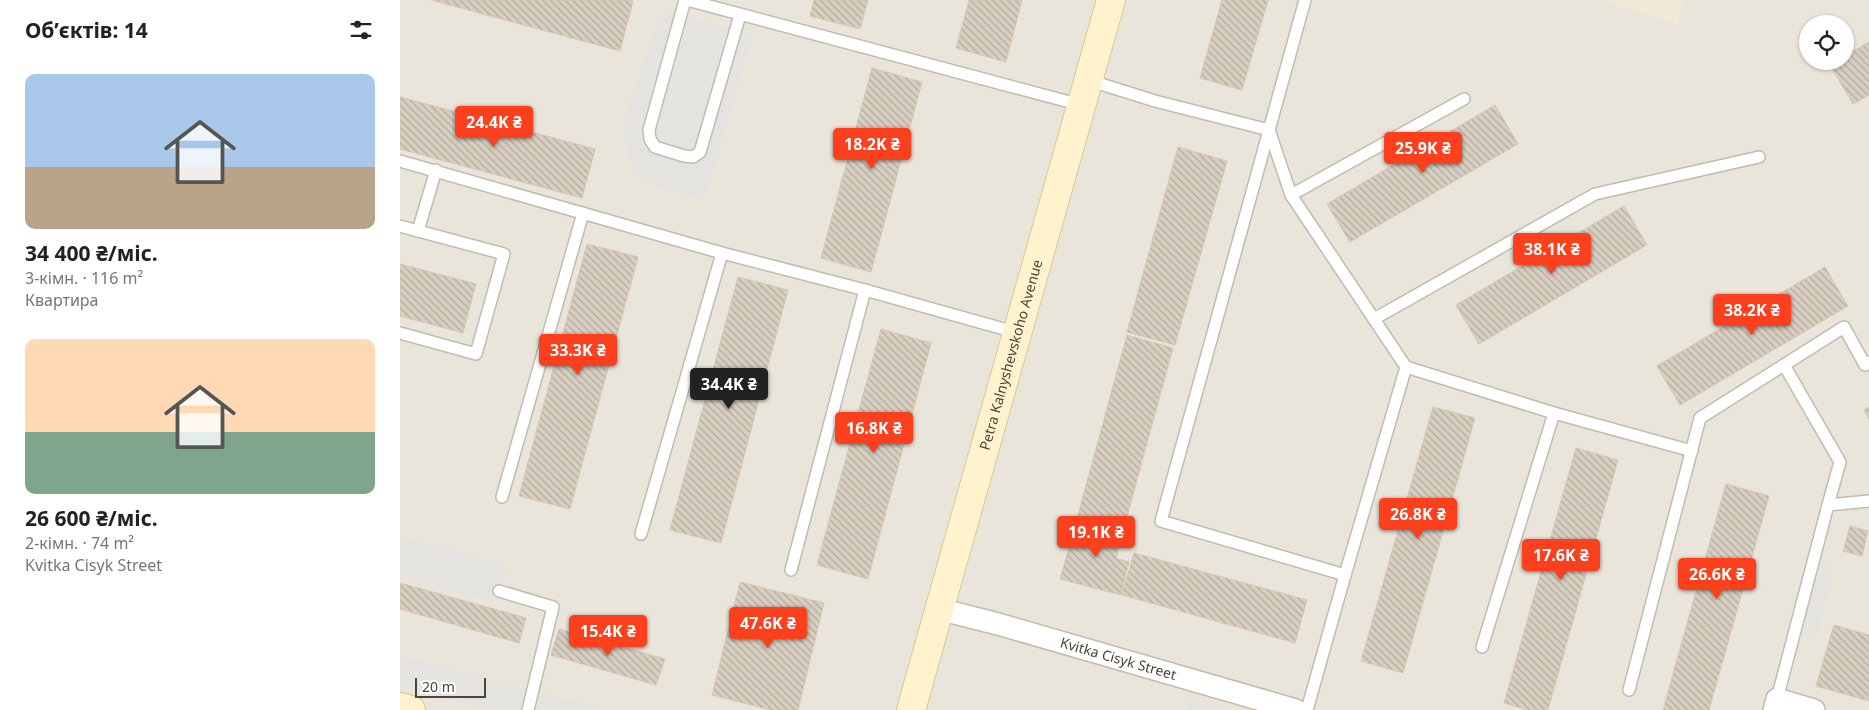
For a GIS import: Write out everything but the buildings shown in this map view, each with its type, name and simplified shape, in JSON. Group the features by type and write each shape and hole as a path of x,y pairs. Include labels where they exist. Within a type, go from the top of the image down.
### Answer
{"street":[{"name":"Petra Kalnyshevskoho Avenue","path":"911,710 1111,0"},
{"name":"Kvitka Cisyk Street","path":"939,609 998,624 1296,710"},
{"path":"1776,705 1814,710"},
{"path":"400,707 411,710"}],"lane":[{"path":"740,15 700,152 692,157 654,147 650,139 649,130 686,0 740,15 1085,93 1155,101 1269,130"},
{"path":"1305,0 1161,521 1345,575"},
{"path":"1291,195 1464,99"},
{"path":"1269,130 1291,195 1406,367 1554,413 1692,451"},
{"path":"1374,319 1594,194 1760,157"},
{"path":"400,160 722,254 865,290 1018,333"},
{"path":"418,231 436,170"},
{"path":"502,497 582,213"},
{"path":"400,226 504,254 476,354 400,333"},
{"path":"641,534 722,254"},
{"path":"791,570 865,290"},
{"path":"1629,690 1700,418 1844,327 1865,365 1869,362"},
{"path":"1776,705 1840,462 1784,365"},
{"path":"1307,710 1406,367"},
{"path":"1482,647 1554,413"},
{"path":"1828,505 1869,501"},
{"path":"499,591 554,607 528,710"}],"shaded area":[{"path":"400,0 1869,0 1869,710 400,710"},
{"path":"1599,0 1684,0 1677,24"},
{"path":"670,14 753,34 704,201 651,184 631,166 623,127 658,19"},
{"path":"400,536 506,566 495,602 400,575"},
{"path":"1821,556 1834,569 1818,632 1800,637"},
{"path":"400,656 598,708 598,710 490,710 400,685"},
{"path":"1187,700 1222,710 1188,710"}]}
